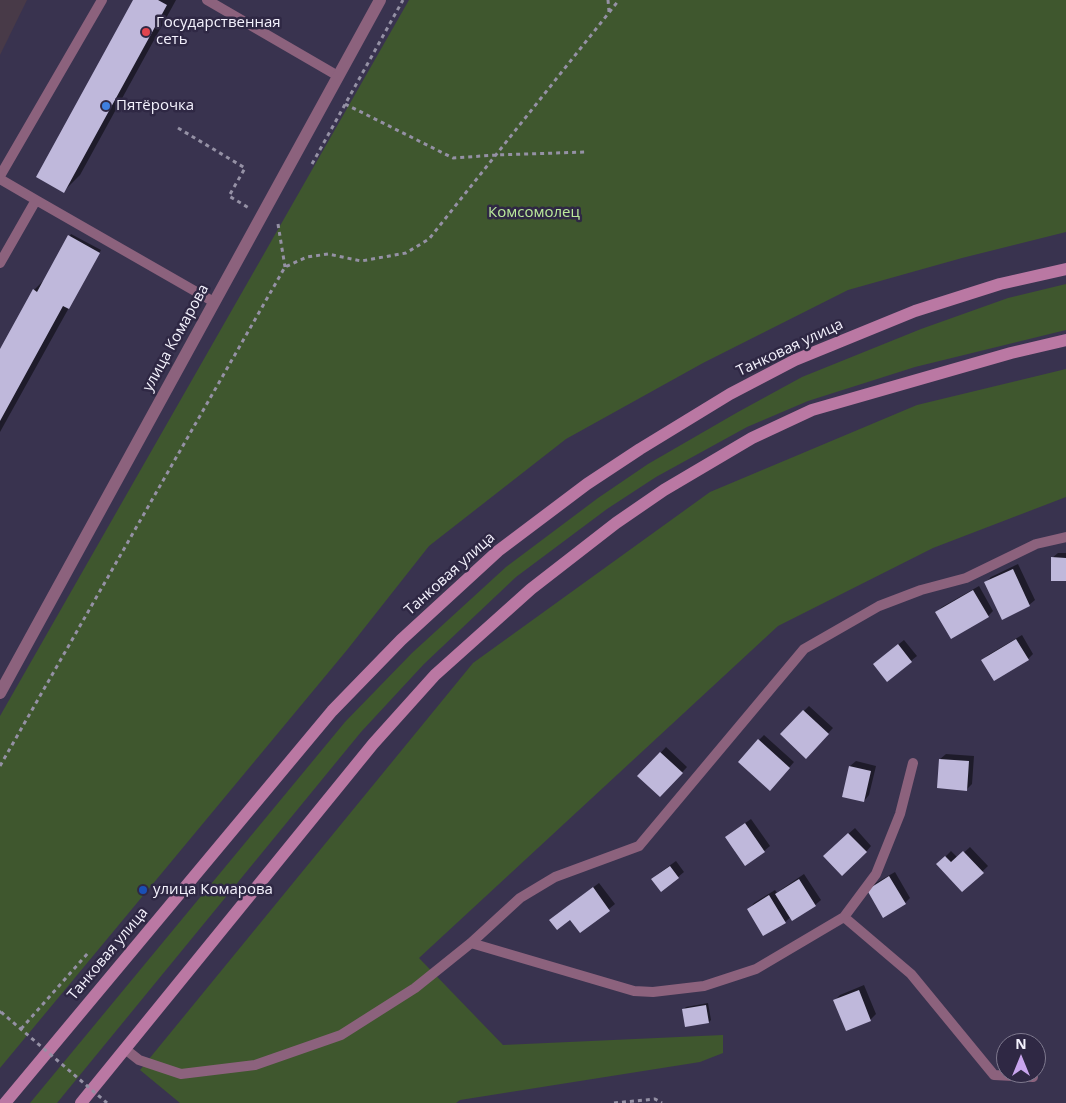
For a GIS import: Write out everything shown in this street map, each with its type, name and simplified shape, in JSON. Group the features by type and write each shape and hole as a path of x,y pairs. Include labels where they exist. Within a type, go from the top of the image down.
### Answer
{"main road":[{"name":"Танковая улица","path":"5,1103 332,711 401,640 498,552 587,484 640,449 730,394 795,360 915,311 1000,284 1066,269"},
{"path":"81,1103 374,744 435,675 531,589 616,523 664,490 744,443 812,410 1012,353 1066,340"}],"street":[{"name":"улица Комарова","path":"0,692 380,0"}],"lane":[{"path":"102,0 0,178 214,302"},
{"path":"207,0 338,76"},
{"path":"0,263 36,200"},
{"path":"125,1049 139,1060 181,1074 255,1065 341,1035 414,988 472,943 520,898 555,877 639,846 804,649 879,606 921,590 966,578 1036,544 1066,537"},
{"path":"472,943 634,990 652,992 704,986 756,969 844,917 876,874 900,814 913,763"},
{"path":"844,917 911,974 996,1075"}],"path":[{"path":"311,164 403,0"},
{"path":"608,0 608,12"},
{"path":"0,766 285,267 306,257 328,254 361,261 406,253 429,238 619,0"},
{"path":"345,104 453,158 586,152"},
{"path":"178,128 245,168 230,196 278,225"},
{"path":"282,216 278,225 285,267"},
{"path":"21,1029 88,953"},
{"path":"0,1012 107,1103"},
{"path":"614,1103 655,1099 662,1103"}],"shaded area":[{"path":"0,0 27,0 0,55"}],"green space":[{"name":"Комсомолец","path":"409,0 1066,0 1066,232 962,258 848,290 703,363 566,439 429,546 347,650 0,1068 0,716"},
{"path":"1066,284 1066,330 915,367 808,401 747,427 656,477 607,509 516,577 424,664 361,732 57,1103 30,1103 345,722 412,653 506,567 598,498 648,464 802,377 921,329 1008,298"},
{"path":"1066,369 1066,497 933,548 778,626 419,958 503,1045 723,1035 723,1053 700,1062 460,1100 456,1103 180,1103 140,1070 473,663 710,492 917,405"}],"building":[{"path":"133,0 158,0 167,5 64,193 36,177"},
{"path":"68,235 100,253 69,309 63,306 0,421 0,349 33,289 37,292"},
{"path":"1051,557 1066,558 1066,581 1051,581"},
{"path":"1013,569 1030,606 1002,620 984,582"},
{"path":"973,590 989,617 951,639 935,612"},
{"path":"1016,639 1029,660 994,681 981,660"},
{"path":"898,644 912,662 887,682 873,664"},
{"path":"803,710 829,734 806,759 780,734"},
{"path":"758,739 790,768 770,791 738,762"},
{"path":"660,752 683,773 660,797 637,776"},
{"path":"939,759 969,761 967,791 937,788"},
{"path":"849,766 871,771 864,802 842,797"},
{"path":"745,823 765,852 745,866 725,837"},
{"path":"848,833 867,852 842,876 823,856"},
{"path":"963,851 984,873 962,892 936,864 945,856 951,862"},
{"path":"670,866 679,878 661,892 651,879"},
{"path":"889,876 906,904 883,918 867,890"},
{"path":"799,879 816,906 792,921 775,894"},
{"path":"593,887 610,911 580,933 570,920 557,930 549,920"},
{"path":"769,895 786,923 763,936 747,909"},
{"path":"859,990 871,1021 846,1031 833,1000"},
{"path":"706,1005 709,1023 685,1027 682,1009"}],"place":[{"name":"Государственная сеть","path":"146,32"},
{"name":"Пятёрочка","path":"106,106"},
{"name":"улица Комарова","path":"143,890"}]}
